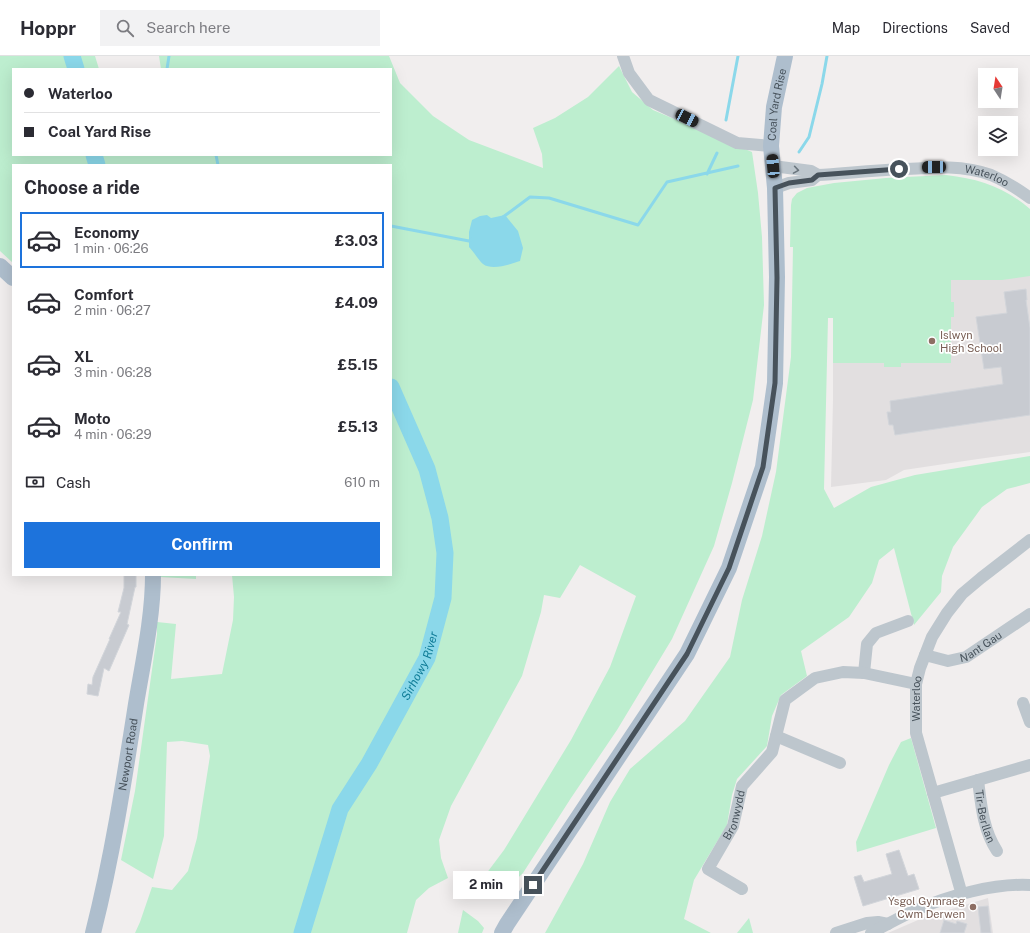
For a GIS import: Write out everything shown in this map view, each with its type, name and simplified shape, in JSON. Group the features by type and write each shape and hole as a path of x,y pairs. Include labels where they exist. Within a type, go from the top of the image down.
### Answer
{"main road":[{"name":"Coal Yard Rise","path":"505,928 687,654 729,568 763,467 775,383 777,278 775,188 771,146 774,106 785,56"},
{"path":"0,266 12,277"},
{"name":"Newport Road","path":"93,933 101,902 126,766 152,605 153,576"}],"street":[{"path":"623,56 629,73 649,100 737,143 771,146"},
{"name":"Waterloo","path":"773,166 811,171 818,175 958,167 990,175 1030,198"},
{"name":"Waterloo","path":"775,188 789,183 812,180 818,175"},
{"name":"Waterloo","path":"962,895 916,733 916,684 920,668 932,637 947,613 962,594 1030,540"},
{"name":"Nant Gau","path":"926,655 948,661 966,657 1030,614"},
{"path":"864,673 867,644 876,634 908,621"},
{"name":"Bronwydd","path":"742,889 708,869 733,826 742,786 772,752 786,700 816,678 843,672 864,673 916,684"},
{"path":"1023,703 1030,722"},
{"path":"776,736 840,762"},
{"name":"Tir-Berllan","path":"934,793 1030,765"},
{"name":"Tir-Berllan","path":"978,780 983,815 991,843 997,851"},
{"path":"871,933 916,910 943,900 1005,886 1030,886"},
{"path":"836,933 867,923 878,922 888,924"}],"shaded area":[{"name":"Islwyn High School","path":"1030,212 1030,452 904,470 886,480 831,487 833,318 828,318"},
{"name":"Ysgol Gymraeg Cwm Derwen","path":"988,898 993,933 888,933 925,917"}],"green space":[{"path":"0,56 95,56 99,68 12,68 12,156 392,156 392,68 161,68 159,56 389,56 400,83 433,116 469,140 543,168 542,154 533,128 555,118 588,97 619,66 632,92 653,110 752,152 762,237 764,305 753,400 714,546 672,639 617,730 523,873 496,899 477,886 504,850 571,740 610,667 636,596 580,565 560,598 544,595 541,612 522,676 451,806 439,840 441,858 448,878 429,888 416,900 407,933 135,933 152,887 172,890 188,871 197,838 210,756 208,745 182,741 167,742 164,836 153,879 121,860 135,791 157,634 157,622 176,624 171,679 222,674 233,620 234,597 232,576 392,576 392,164 12,164 12,262 0,251"},
{"path":"946,175 970,179 991,185 1011,195 1030,209 1030,276 1002,280 951,280 951,302 954,302 954,317 951,317 951,363 901,363 901,367 884,367 884,363 833,363 833,318 828,318 824,489 834,508 871,487 915,475 1030,456 1030,483 1007,489 982,507 953,547 942,576 941,592 914,625 894,548 879,560 872,583 849,617 801,651 807,676 781,695 772,716 767,746 737,779 732,795 727,825 694,880 684,919 711,933 545,933 583,864 610,802 630,769 685,721 730,657 742,600 762,536 776,472 791,357 793,247 790,247 792,199 797,193 807,188 834,183 886,178"},
{"path":"196,576 196,579 160,577"},
{"path":"911,738 936,828 857,852 856,842 889,765 901,742"},
{"path":"463,910 478,921 484,928 482,933 458,933"},
{"path":"749,918 753,933 737,933"}],"water":[{"path":"487,215 491,218 505,215 518,231 523,248 520,261 496,267 487,266 481,263 469,247 469,232 472,220 480,216"}],"building":[{"path":"1026,289 1030,328 1030,415 895,435 893,425 889,425 887,412 891,412 890,401 1003,384 1001,367 984,369 976,317 1007,313 1004,292"},
{"path":"124,576 136,576 136,587 127,624 129,625 109,671 104,668 98,696 87,694 88,684 92,685 93,677 121,612 118,612 124,588"},
{"path":"899,850 908,876 914,874 919,889 863,906 854,877 861,875 864,882 892,874 886,854"},
{"path":"988,906 991,933 981,933 978,907"},
{"path":"944,920 956,924 957,921 967,924 964,933 940,933"}],"waterway":[{"name":"Sirhowy River","path":"72,56 76,68"},
{"path":"167,68 169,56"},
{"path":"726,120 738,56"},
{"path":"799,152 809,137 827,56"},
{"path":"707,174 717,153"},
{"name":"Sirhowy River","path":"94,156 97,164"},
{"path":"216,156 218,164"},
{"path":"503,217 530,197 549,198 638,225 667,182 738,166"},
{"path":"392,226 469,241 472,239"},
{"name":"Sirhowy River","path":"302,933 340,809 369,764 427,658 443,598 445,553 440,518 427,469 392,389"}],"place":[{"name":"Islwyn High School","path":"932,341"},
{"name":"Ysgol Gymraeg Cwm Derwen","path":"973,907"}],"route":[{"path":"533,885 687,654 729,568 763,467 775,383 777,278 775,188 789,183 812,180 818,175 899,169"}]}
